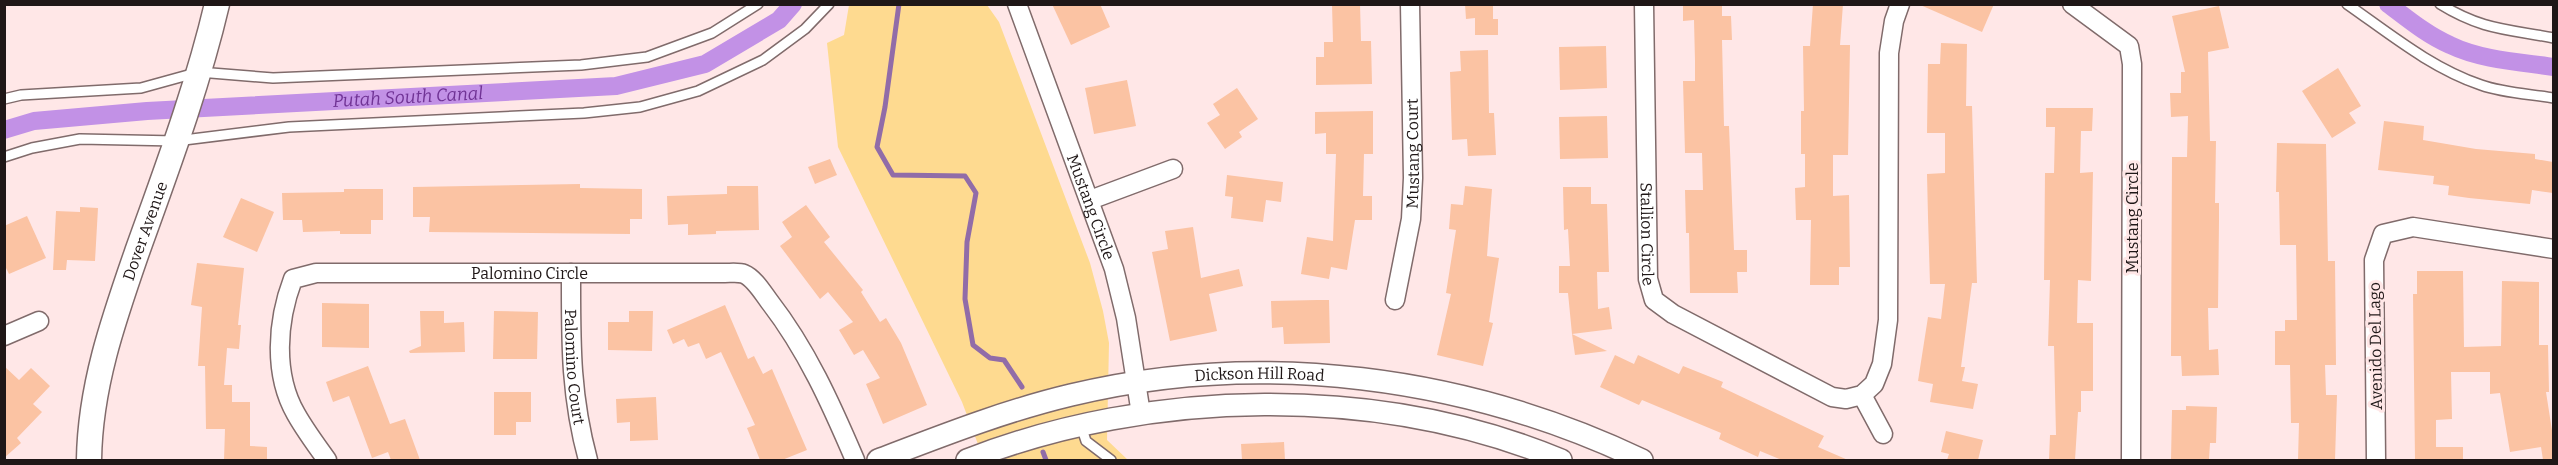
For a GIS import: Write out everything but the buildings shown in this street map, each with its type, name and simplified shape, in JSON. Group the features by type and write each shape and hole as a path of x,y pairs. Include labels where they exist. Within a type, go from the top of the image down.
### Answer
{"main road":[{"name":"Dover Avenue","path":"89,460 93,401 102,358 179,133 217,4"}],"street":[{"name":"Mustang Circle","path":"1017,4 1114,269 1126,318 1141,414"},
{"name":"Mustang Court","path":"1395,300 1411,219 1413,178 1410,4"},
{"name":"Stallion Circle","path":"1644,4 1648,279 1654,300 1673,314 1832,397 1846,399 1862,395"},
{"path":"1883,434 1862,395 1874,384 1882,364 1888,320 1889,53 1894,21 1900,4"},
{"name":"Mustang Circle","path":"2072,4 2129,46 2131,460"},
{"path":"1090,200 1173,170"},
{"name":"Avenido Del Lago","path":"2376,460 2373,260 2384,234 2413,227 2553,249"},
{"name":"Palomino Circle","path":"327,460 295,413 286,388 280,357 284,303 293,279 316,273 744,274 758,286 807,355 855,460"},
{"name":"Palomino Court","path":"571,273 573,394 588,460"},
{"path":"4,336 39,321"},
{"name":"Dickson Hill Road","path":"878,460 975,422 1033,404 1105,387 1214,374 1264,373 1313,374 1412,386 1515,410 1562,426 1642,460"},
{"name":"Dickson Hill Road","path":"967,460 1041,434 1080,424 1174,410 1263,405 1363,411 1462,429 1561,460"}],"lane":[{"path":"4,99 21,95 273,78 581,65 647,57 712,33 759,4"},
{"path":"4,157 32,148 80,139 584,113 640,107 698,91 763,60 805,29 828,4"},
{"path":"2347,4 2412,50 2449,72 2483,86 2553,98"},
{"path":"2440,4 2464,19 2498,30 2553,38"},
{"path":"1080,424 1086,441 1111,460"}],"shaded area":[{"path":"849,5 987,5 999,22 1090,263 1109,343 1107,440 1128,460 984,460 962,402 838,147 827,43 844,35"}],"waterway":[{"name":"Putah South Canal","path":"4,130 34,121 147,111 616,86 705,64 779,20 793,4"},
{"path":"899,4 885,107 877,147 893,175 965,176 976,193 967,242 965,299 973,345 990,358 1004,360 1022,387"},
{"name":"Putah South Canal","path":"2388,4 2426,32 2462,50 2501,60 2554,67"},
{"path":"1043,452 1046,460"}]}
